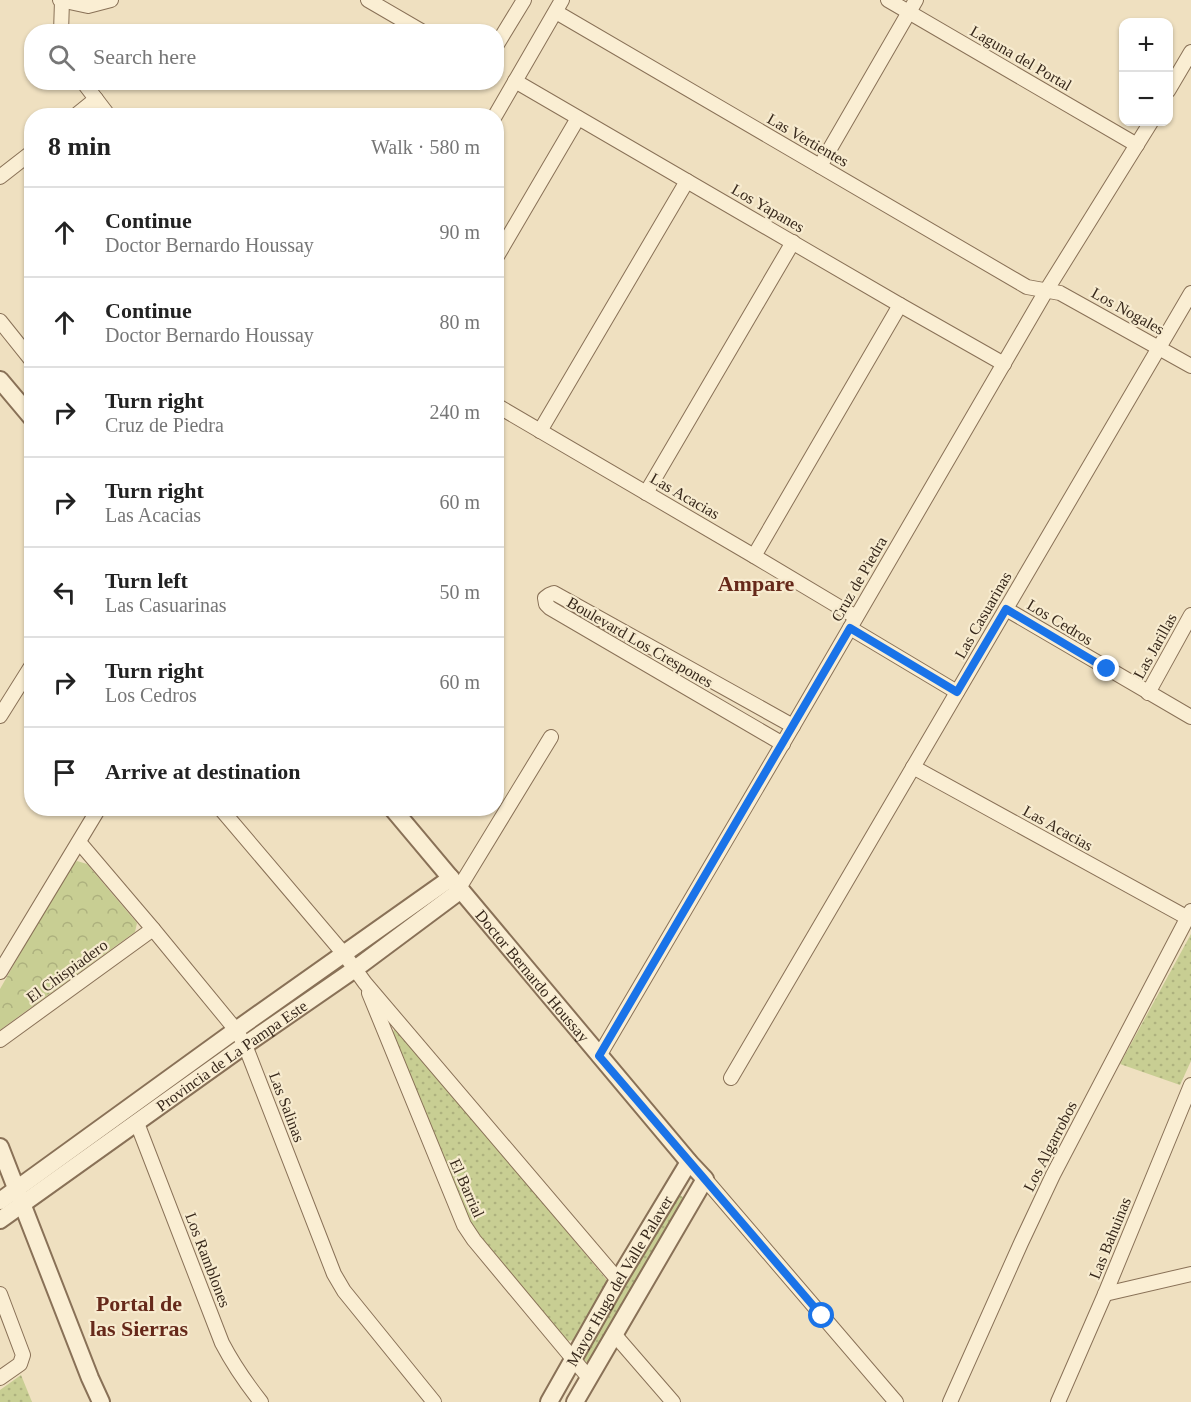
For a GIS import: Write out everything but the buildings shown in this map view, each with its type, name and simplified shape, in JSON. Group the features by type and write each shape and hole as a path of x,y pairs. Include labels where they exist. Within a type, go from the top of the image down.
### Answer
{"street":[{"path":"61,24 61,1 88,6 111,0"},
{"path":"368,0 409,24"},
{"path":"504,33 524,0"},
{"name":"Laguna del Portal","path":"888,0 912,6 1137,146"},
{"path":"500,108 559,6"},
{"name":"Las Vertientes","path":"559,6 820,166 1027,287 1046,291"},
{"path":"820,166 912,6"},
{"path":"1173,83 1191,52"},
{"name":"Los Yapanes","path":"515,81 1004,364"},
{"path":"90,90 103,108"},
{"path":"85,108 96,99"},
{"path":"504,244 578,118"},
{"name":"Cruz de Piedra","path":"599,1056 1046,291 1149,126"},
{"path":"0,177 24,158"},
{"path":"540,431 687,181"},
{"path":"646,493 793,242"},
{"name":"Los Nogales","path":"1046,291 1060,293 1191,366"},
{"name":"Las Casuarinas","path":"731,1078 1191,293"},
{"path":"754,556 900,305"},
{"path":"0,321 24,351"},
{"path":"0,380 24,408"},
{"name":"Las Acacias","path":"504,410 754,556 957,692"},
{"name":"Boulevard Los Crespones","path":"783,744 550,608 546,604 546,598 554,593 793,726"},
{"name":"Los Cedros","path":"1006,609 1191,717"},
{"name":"Las Jarillas","path":"1148,693 1191,615"},
{"path":"0,716 24,678"},
{"name":"Provincia de La Pampa Este","path":"504,811 551,737"},
{"name":"Las Acacias","path":"913,767 1189,914"},
{"path":"0,972 94,816"},
{"name":"El Barrial","path":"227,816 344,954 365,983 618,1280"},
{"name":"Doctor Bernardo Houssay","path":"399,816 599,1056 896,1402"},
{"name":"Provincia de La Pampa Este","path":"0,1200 20,1196 137,1123 355,969 457,885 501,816"},
{"name":"Las Salinas","path":"79,842 236,1030 245,1045 334,1275 344,1291 434,1402"},
{"name":"Provincia de La Pampa Este","path":"0,1220 20,1196 236,1030 344,954 457,885"},
{"name":"Los Algarrobos","path":"950,1402 1053,1175 1189,914"},
{"name":"El Chispiadero","path":"0,1040 153,929"},
{"name":"El Barrial","path":"365,983 464,1225 589,1378"},
{"name":"Las Bahuinas","path":"1058,1402 1191,1085"},
{"name":"Los Ramblones","path":"137,1123 222,1343 237,1369 261,1402"},
{"path":"0,1147 101,1402"},
{"name":"Mayor Hugo del Valle Palaver","path":"549,1402 618,1280 697,1171"},
{"name":"Mayor Hugo del Valle Palaver","path":"574,1402 614,1334 697,1171"},
{"path":"1105,1294 1191,1274"},
{"path":"0,1294 23,1355 20,1364 0,1378"},
{"path":"614,1334 673,1402"}],"green space":[{"path":"77,861 87,864 137,923 135,932 0,1030 0,989 69,868"},
{"path":"1191,934 1191,1061 1180,1085 1120,1064"},
{"path":"395,1028 399,1029 606,1279 606,1288 575,1340 565,1341 472,1227 392,1034"},
{"path":"678,1194 686,1199 590,1364 582,1359"},
{"path":"21,1375 32,1402 0,1402 0,1390"}],"district":[{"name":"Ampare","path":"756,583"},
{"name":"Portal de las Sierras","path":"139,1316"}],"route":[{"path":"822,1316 599,1056 850,628 957,692 1006,609 1107,669"}]}
